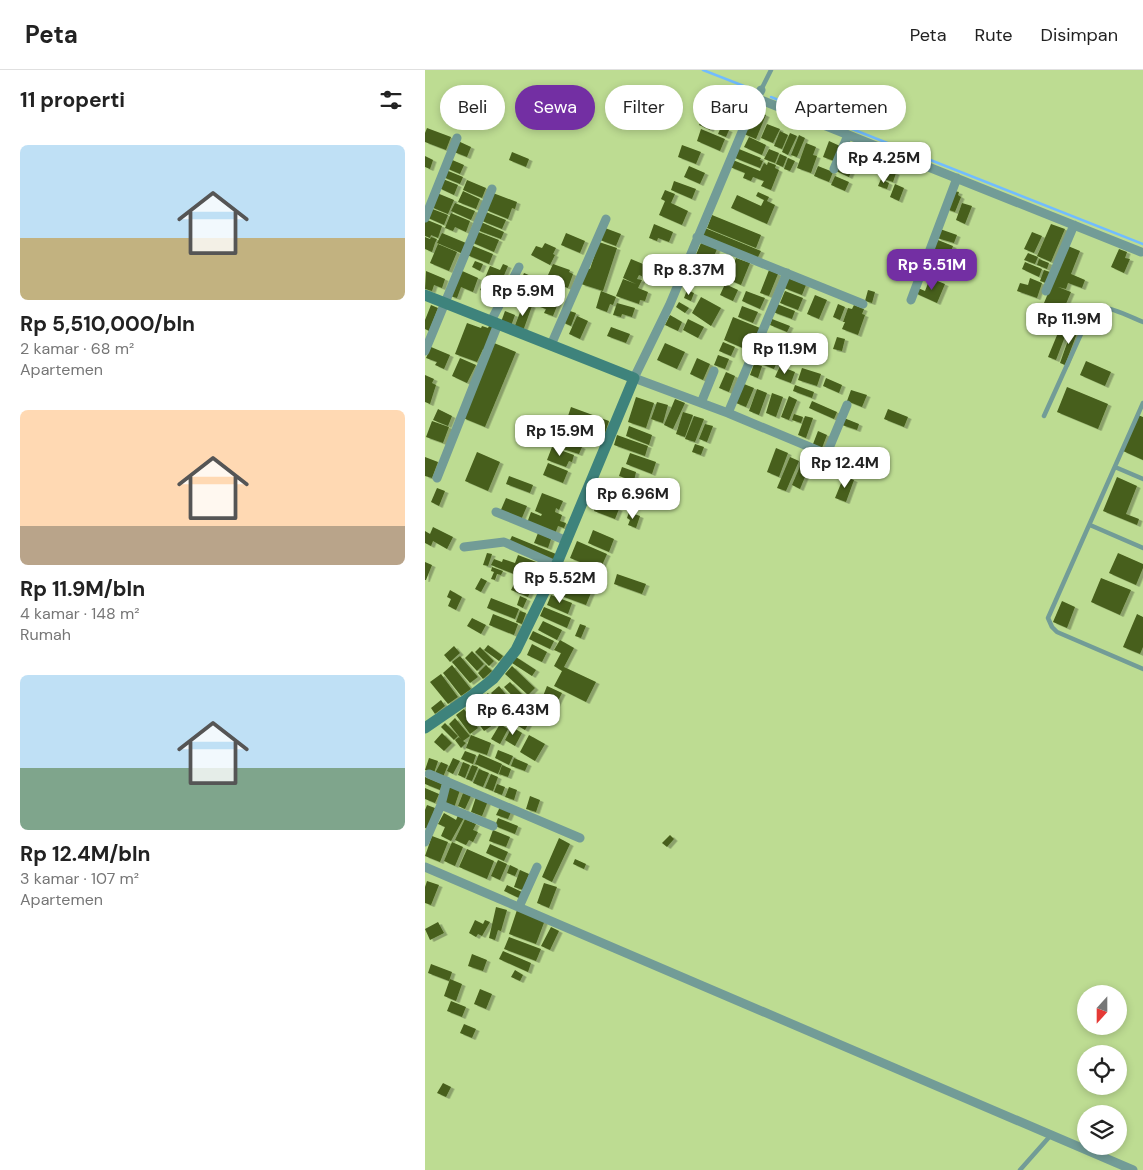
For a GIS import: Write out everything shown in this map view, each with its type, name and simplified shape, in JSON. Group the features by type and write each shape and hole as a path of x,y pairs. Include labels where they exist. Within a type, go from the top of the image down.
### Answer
{"main road":[{"path":"425,295 634,378 567,541 527,629 509,660 483,687 425,728"}],"street":[{"path":"766,99 848,135 1141,252"},
{"path":"743,130 670,304 634,378 728,413 848,463"},
{"path":"834,169 848,135"},
{"path":"425,218 457,138"},
{"path":"911,300 957,178"},
{"path":"425,351 491,189"},
{"path":"551,345 606,219"},
{"path":"1046,291 1074,225"},
{"path":"697,237 863,304"},
{"path":"437,478 495,323 519,267"},
{"path":"728,413 787,273"},
{"path":"701,403 714,371"},
{"path":"827,453 847,405"},
{"path":"496,512 567,541"},
{"path":"464,547 504,542 556,565"},
{"path":"429,774 580,838"},
{"path":"425,842 441,806 447,781"},
{"path":"441,806 493,826"},
{"path":"425,867 1133,1170"},
{"path":"519,907 537,867"}],"lane":[{"path":"763,85 771,70"},
{"path":"1044,416 1093,310 1104,307 1143,322"},
{"path":"1143,403 1048,618 1051,627 1057,632 1143,670"},
{"path":"1115,467 1143,478"},
{"path":"1090,525 1143,548"},
{"path":"1020,1170 1051,1135"}],"building":[{"path":"767,124 776,127 776,130 780,130 773,143 761,138"},
{"path":"427,128 451,137 446,150 425,142"},
{"path":"701,130 725,139 720,151 697,141"},
{"path":"720,130 729,130 726,137 718,134"},
{"path":"746,130 760,130 756,139 744,134"},
{"path":"780,131 788,135 782,149 774,146"},
{"path":"790,133 797,136 788,155 782,152"},
{"path":"799,135 805,138 797,157 791,155"},
{"path":"749,137 766,145 762,155 744,147"},
{"path":"458,141 471,147 467,157 454,152"},
{"path":"829,141 840,146 834,161 823,157"},
{"path":"806,143 816,147 813,155 817,156 811,173 797,168"},
{"path":"682,145 701,152 696,164 678,157"},
{"path":"847,145 857,150 851,163 841,159"},
{"path":"739,149 761,158 760,160 763,161 760,168 735,158"},
{"path":"769,149 779,153 775,163 764,159"},
{"path":"512,152 529,159 526,167 509,160"},
{"path":"780,154 787,157 783,167 776,164"},
{"path":"425,156 433,160 430,169 425,167"},
{"path":"788,158 795,161 790,171 784,169"},
{"path":"450,159 464,165 460,174 446,168"},
{"path":"733,160 760,171 764,163 767,165 768,162 776,165 775,168 779,170 771,190 761,186 764,181 753,177 751,181 743,178 745,173 730,167"},
{"path":"839,162 853,167 849,177 836,171"},
{"path":"885,165 895,168 893,172 896,173 893,182 880,178"},
{"path":"689,166 705,173 700,184 684,177"},
{"path":"818,166 833,172 829,182 814,176"},
{"path":"446,170 463,177 460,184 443,177"},
{"path":"835,176 849,182 845,191 831,185"},
{"path":"443,179 458,185 454,195 439,188"},
{"path":"881,179 889,183 887,189 878,186"},
{"path":"467,180 486,188 482,198 463,190"},
{"path":"674,181 696,189 692,199 671,190"},
{"path":"895,184 904,188 899,201 890,197"},
{"path":"665,190 675,194 671,203 688,211 682,225 659,215 665,201 661,199"},
{"path":"463,191 480,199 476,209 458,202"},
{"path":"954,191 959,192 958,195 961,197 955,212 946,209"},
{"path":"758,192 769,197 767,201 775,205 767,224 731,208 737,195 761,206 764,200 756,196"},
{"path":"437,193 454,200 448,214 431,207"},
{"path":"493,193 517,202 515,209 512,208 508,219 486,210"},
{"path":"455,203 475,211 471,220 451,211"},
{"path":"962,203 972,206 965,224 956,220"},
{"path":"430,208 448,215 444,225 426,217"},
{"path":"486,212 506,220 502,229 482,221"},
{"path":"451,213 470,221 466,232 455,227 453,231 445,228"},
{"path":"712,215 761,235 756,248 707,228"},
{"path":"425,219 442,226 438,238 431,235 430,238 425,236"},
{"path":"481,222 504,232 501,239 477,230"},
{"path":"654,224 673,232 669,242 658,238 657,241 649,238"},
{"path":"1051,224 1065,229 1051,262 1037,256"},
{"path":"605,228 621,234 616,246 600,240"},
{"path":"705,228 761,251 757,259 702,237"},
{"path":"940,229 957,235 954,243 937,238"},
{"path":"476,231 499,240 494,252 471,242"},
{"path":"1032,232 1042,236 1034,253 1024,249"},
{"path":"442,233 466,243 461,253 437,243"},
{"path":"566,233 585,241 580,253 561,245"},
{"path":"425,237 437,239 432,252 425,249"},
{"path":"938,240 953,246 949,257 933,250"},
{"path":"599,242 617,248 603,291 581,284 586,267 590,269"},
{"path":"545,243 556,248 550,265 531,255 536,246 542,248"},
{"path":"701,243 717,249 708,271 692,264"},
{"path":"438,244 457,252 449,271 430,263"},
{"path":"471,245 493,254 489,264 467,255"},
{"path":"1068,246 1080,251 1071,274 1085,280 1082,288 1068,283 1066,289 1058,287 1071,292 1063,311 1044,303"},
{"path":"1119,249 1127,252 1125,258 1130,259 1124,273 1111,267"},
{"path":"1028,253 1038,257 1035,264 1024,260"},
{"path":"736,258 750,263 741,285 720,274 725,262 733,265"},
{"path":"938,258 951,263 947,273 934,268"},
{"path":"631,259 655,269 651,280 639,275 637,279 642,280 638,288 648,292 645,301 640,300 639,304 616,296 623,279 636,284 623,278"},
{"path":"1039,259 1049,263 1047,269 1037,265"},
{"path":"475,261 483,264 480,271 472,267"},
{"path":"1025,262 1042,269 1039,277 1022,269"},
{"path":"503,264 508,266 499,287 495,285 491,294 480,290 490,266 500,270"},
{"path":"553,264 570,270 569,272 573,274 568,288 553,282 554,277 548,275"},
{"path":"460,270 478,278 473,292 461,287 457,298 450,296"},
{"path":"769,270 778,274 769,296 760,293"},
{"path":"1044,270 1050,272 1046,283 1040,281"},
{"path":"426,271 445,279 442,288 434,285 432,291 425,289"},
{"path":"524,273 538,279 533,291 536,292 533,301 508,292 512,282 519,285"},
{"path":"788,278 806,285 802,295 784,288"},
{"path":"930,278 945,284 937,303 915,293 918,288 925,291"},
{"path":"1030,278 1042,283 1037,298 1017,291 1020,283 1028,285"},
{"path":"725,284 738,290 733,301 720,295"},
{"path":"687,290 694,293 691,301 684,298"},
{"path":"868,290 875,292 872,303 865,301"},
{"path":"601,291 616,297 613,305 610,304 607,312 596,308"},
{"path":"746,291 765,298 760,309 742,301"},
{"path":"785,291 803,298 798,310 780,303"},
{"path":"815,295 827,300 819,319 807,314"},
{"path":"701,297 721,308 711,326 692,313"},
{"path":"543,298 549,301 550,298 559,301 553,316 544,313 546,309 540,307"},
{"path":"524,302 532,306 523,331 514,328"},
{"path":"679,302 689,308 685,313 676,307"},
{"path":"617,303 635,308 632,317 622,314 621,317 613,315"},
{"path":"777,304 795,311 792,319 773,312"},
{"path":"838,304 845,307 840,320 833,317"},
{"path":"431,305 438,308 429,331 425,329 425,320"},
{"path":"854,305 864,309 862,314 865,315 858,335 842,329 848,308 852,309"},
{"path":"742,306 758,312 753,323 738,317"},
{"path":"567,310 576,313 571,326 562,322"},
{"path":"505,311 515,315 511,326 501,322"},
{"path":"1074,312 1074,314 1075,312 1083,315 1081,321 1076,320 1067,324 1064,316"},
{"path":"670,315 682,322 678,331 665,325"},
{"path":"577,316 588,321 580,339 569,334"},
{"path":"733,317 760,328 756,339 750,337 745,349 724,340"},
{"path":"688,319 704,327 698,338 683,330"},
{"path":"772,319 790,326 787,332 770,325"},
{"path":"467,323 481,328 482,326 494,327 485,350 483,349 477,362 455,354"},
{"path":"1062,323 1069,326 1056,360 1048,357"},
{"path":"1073,326 1079,328 1065,365 1060,363"},
{"path":"611,327 630,334 626,343 607,336"},
{"path":"837,337 845,339 842,351 833,349"},
{"path":"761,339 784,347 781,354 759,346"},
{"path":"723,342 735,347 731,356 719,351"},
{"path":"494,343 516,352 485,427 463,418"},
{"path":"665,343 685,352 677,369 657,360"},
{"path":"431,347 450,355 444,369 435,365 437,362 426,358"},
{"path":"759,347 780,355 774,369 754,361"},
{"path":"718,355 729,359 725,369 714,365"},
{"path":"460,358 476,365 467,383 452,376"},
{"path":"697,358 710,364 703,380 690,374"},
{"path":"1086,361 1111,372 1105,386 1080,375"},
{"path":"754,364 762,366 758,378 750,375"},
{"path":"780,366 795,372 791,383 775,377"},
{"path":"802,368 821,374 817,386 798,380"},
{"path":"726,372 735,376 729,392 719,388"},
{"path":"425,375 434,379 432,383 436,385 430,404 425,402"},
{"path":"826,378 842,385 839,393 823,386"},
{"path":"744,384 754,388 746,407 736,403"},
{"path":"795,385 814,392 812,398 793,391"},
{"path":"1067,387 1108,404 1098,429 1057,412"},
{"path":"757,389 767,393 759,415 749,411"},
{"path":"851,390 867,395 862,407 847,401"},
{"path":"772,393 783,397 776,417 766,413"},
{"path":"789,396 797,400 789,420 781,417"},
{"path":"636,397 654,403 646,428 628,422"},
{"path":"675,399 685,403 673,429 664,425"},
{"path":"812,401 837,412 834,419 809,408"},
{"path":"657,402 668,405 663,423 651,419"},
{"path":"571,407 609,421 605,433 567,419"},
{"path":"438,409 452,416 448,426 433,420"},
{"path":"888,409 908,417 904,427 884,419"},
{"path":"683,412 693,415 685,437 676,434"},
{"path":"794,414 803,417 801,423 792,420"},
{"path":"1138,415 1143,417 1143,460 1123,451"},
{"path":"694,416 704,419 695,442 685,439"},
{"path":"805,416 813,418 806,438 798,435"},
{"path":"844,418 859,424 857,430 842,425"},
{"path":"432,421 449,427 443,443 426,437"},
{"path":"705,424 713,426 707,442 699,439"},
{"path":"629,426 652,435 649,445 626,436"},
{"path":"818,431 827,435 822,448 813,444"},
{"path":"560,435 579,442 578,445 582,447 579,454 556,447"},
{"path":"617,435 648,446 645,456 614,445"},
{"path":"695,444 704,447 701,455 692,452"},
{"path":"552,447 574,455 572,462 569,461 566,467 547,460"},
{"path":"776,448 788,453 779,477 767,472"},
{"path":"477,452 500,462 488,491 465,481"},
{"path":"630,453 656,462 652,474 626,464"},
{"path":"425,457 438,462 432,478 425,476"},
{"path":"790,457 799,461 786,491 777,488"},
{"path":"804,457 812,460 800,489 792,485"},
{"path":"548,463 568,471 563,483 543,475"},
{"path":"622,467 636,472 634,481 619,476"},
{"path":"509,476 533,485 530,493 506,484"},
{"path":"844,476 854,480 846,502 835,498"},
{"path":"1117,477 1137,486 1126,514 1139,519 1137,525 1103,511"},
{"path":"614,482 625,486 622,494 612,491"},
{"path":"632,483 648,490 643,502 627,494"},
{"path":"437,488 445,491 439,506 431,502"},
{"path":"542,493 563,501 559,510 556,508 555,512 562,515 560,521 566,523 564,528 558,526 555,534 527,523 531,512 541,516 542,514 535,511"},
{"path":"506,498 527,506 521,520 500,512"},
{"path":"597,501 619,509 615,519 594,511"},
{"path":"629,512 640,516 636,528 628,525 630,520 627,518"},
{"path":"433,527 453,537 447,549 433,541 431,546 425,543 425,531 430,534"},
{"path":"593,530 614,539 609,552 588,543"},
{"path":"538,533 551,539 548,548 534,543"},
{"path":"512,536 556,554 553,560 509,542"},
{"path":"577,541 607,554 600,570 570,558"},
{"path":"487,553 492,554 488,566 483,565"},
{"path":"1118,553 1143,564 1136,585 1109,573"},
{"path":"518,555 544,565 541,573 536,571 532,581 491,565 494,559 502,562 503,559 515,563"},
{"path":"425,562 432,565 426,580 425,580"},
{"path":"492,567 503,571 501,575 497,574 495,580 491,579 494,572 491,571"},
{"path":"617,574 646,584 642,594 614,584"},
{"path":"563,576 593,588 586,605 556,594"},
{"path":"481,578 487,581 481,592 475,589"},
{"path":"517,578 533,585 528,597 511,590"},
{"path":"1101,578 1131,590 1120,615 1091,602"},
{"path":"450,590 462,597 456,610 448,606 451,599 447,597"},
{"path":"551,595 572,603 568,614 547,605"},
{"path":"520,596 527,599 523,608 517,605"},
{"path":"491,598 519,609 515,619 487,608"},
{"path":"1062,601 1075,607 1067,628 1053,622"},
{"path":"544,607 571,618 567,628 540,616"},
{"path":"520,611 526,613 522,624 516,622"},
{"path":"493,614 518,624 514,635 489,625"},
{"path":"1137,614 1143,617 1143,647 1140,654 1123,647"},
{"path":"472,618 486,625 481,634 467,626"},
{"path":"543,621 562,630 557,640 538,630"},
{"path":"580,624 586,626 581,638 575,636"},
{"path":"533,631 554,641 550,649 529,639"},
{"path":"560,640 574,648 564,667 596,682 586,702 554,686 562,671 554,666 561,653 554,650"},
{"path":"532,644 547,652 542,662 527,655"},
{"path":"488,645 503,656 499,661 484,650"},
{"path":"454,646 460,653 450,662 444,655"},
{"path":"480,647 494,661 489,666 475,652"},
{"path":"472,651 484,664 477,671 465,658"},
{"path":"460,656 478,677 470,683 452,662"},
{"path":"516,657 536,670 532,676 512,663"},
{"path":"452,665 471,689 461,696 443,673"},
{"path":"486,665 492,671 483,679 478,673"},
{"path":"512,666 535,688 528,695 505,674"},
{"path":"441,674 458,697 448,704 430,682"},
{"path":"510,682 525,697 519,703 504,687"},
{"path":"499,686 514,704 506,711 491,693"},
{"path":"547,686 562,693 555,707 541,701"},
{"path":"488,693 505,716 495,724 478,701"},
{"path":"441,700 445,706 435,714 431,708"},
{"path":"477,703 493,725 484,731 468,709"},
{"path":"522,706 538,716 535,722 518,711"},
{"path":"464,709 478,728 470,734 456,715"},
{"path":"515,712 530,721 525,730 510,721"},
{"path":"455,718 470,736 463,741 466,743 461,748 455,740 459,737 461,739 449,724"},
{"path":"445,723 458,736 454,740 441,727"},
{"path":"500,724 508,729 500,744 491,739"},
{"path":"512,727 522,733 515,746 505,740"},
{"path":"442,733 452,743 444,751 434,742"},
{"path":"471,735 491,743 487,755 466,748"},
{"path":"529,735 545,744 535,761 520,752"},
{"path":"498,750 513,756 509,765 495,758"},
{"path":"465,751 476,755 473,764 461,759"},
{"path":"479,754 502,764 498,774 475,764"},
{"path":"429,758 438,761 434,773 425,770"},
{"path":"453,758 460,761 453,774 447,771"},
{"path":"514,758 528,764 525,771 511,766"},
{"path":"441,762 448,765 443,777 435,773"},
{"path":"463,762 470,765 465,778 458,775"},
{"path":"472,765 478,767 472,781 466,779"},
{"path":"502,765 511,769 508,777 499,774"},
{"path":"479,769 489,773 483,787 473,783"},
{"path":"491,774 498,777 493,791 485,788"},
{"path":"425,777 442,784 440,790 425,784"},
{"path":"497,784 505,787 502,795 494,792"},
{"path":"449,787 460,790 454,808 443,804"},
{"path":"509,787 517,790 514,800 505,797"},
{"path":"425,788 439,794 435,803 425,799"},
{"path":"463,793 471,796 465,809 458,806"},
{"path":"530,796 540,800 536,812 526,809"},
{"path":"476,797 488,801 482,816 471,812"},
{"path":"427,805 435,808 428,829 425,828 425,810"},
{"path":"500,807 511,812 508,819 496,815"},
{"path":"444,813 456,820 459,813 465,816 451,841 441,836 445,827 438,824"},
{"path":"498,818 518,826 515,834 495,826"},
{"path":"465,819 476,824 473,830 478,832 473,842 469,840 466,845 455,840"},
{"path":"493,830 510,837 506,847 489,841"},
{"path":"670,835 674,839 667,847 662,843"},
{"path":"432,836 448,842 440,862 425,856"},
{"path":"559,838 570,844 552,882 542,877"},
{"path":"452,842 463,847 455,866 444,861"},
{"path":"490,844 508,852 504,861 486,853"},
{"path":"467,849 494,861 487,879 459,867"},
{"path":"575,859 586,864 584,869 573,864"},
{"path":"498,860 507,864 500,880 491,876"},
{"path":"510,865 518,869 515,876 507,873"},
{"path":"520,870 529,874 523,890 514,887"},
{"path":"427,881 439,885 431,905 425,903"},
{"path":"544,883 557,887 549,908 537,903"},
{"path":"507,885 522,892 519,898 504,891"},
{"path":"496,907 507,910 501,931 498,930 495,940 489,938"},
{"path":"517,910 545,920 536,944 509,934"},
{"path":"475,920 483,924 485,920 490,922 482,936 478,934 476,937 469,933"},
{"path":"438,922 444,933 430,940 425,929"},
{"path":"551,927 559,931 550,950 541,946"},
{"path":"509,937 541,949 536,961 504,949"},
{"path":"503,951 531,963 528,972 499,959"},
{"path":"472,954 487,960 483,971 468,966"},
{"path":"431,964 452,972 449,981 428,973"},
{"path":"515,970 523,975 520,981 511,977"},
{"path":"450,979 462,984 456,1001 444,996"},
{"path":"480,989 492,994 486,1009 474,1004"},
{"path":"451,1001 466,1007 462,1017 447,1011"},
{"path":"464,1024 476,1029 472,1038 460,1033"},
{"path":"443,1083 451,1087 446,1097 437,1093"}],"waterway":[{"path":"703,70 741,85"},
{"path":"771,97 1143,244"}]}
